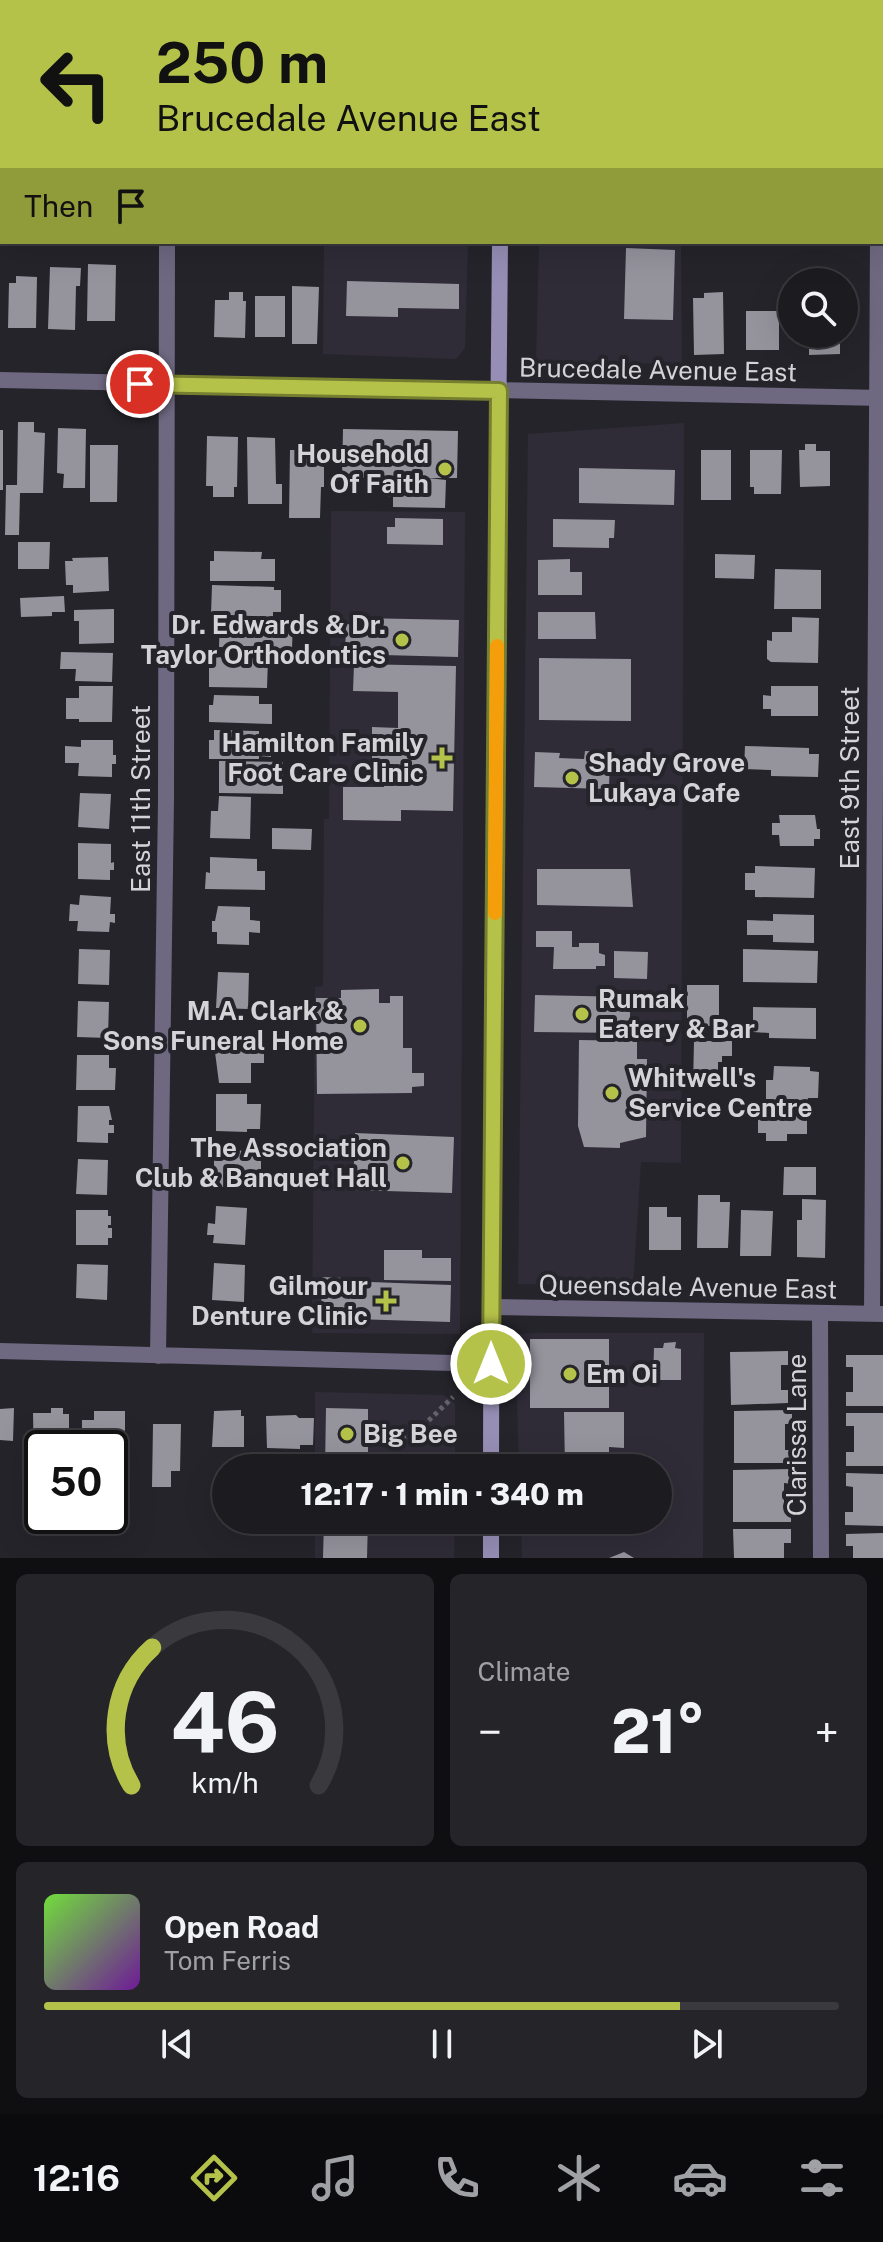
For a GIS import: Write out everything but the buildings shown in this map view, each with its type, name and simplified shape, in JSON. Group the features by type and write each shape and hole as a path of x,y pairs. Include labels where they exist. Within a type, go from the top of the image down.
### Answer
{"main road":[{"path":"491,1454 500,244"},
{"path":"491,1534 491,1558"}],"street":[{"name":"East 11th Street","path":"158,1356 166,784 167,244"},
{"name":"East 9th Street","path":"877,1314 878,244"},
{"name":"Brucedale Avenue East","path":"0,380 880,398"},
{"name":"Queensdale Avenue East","path":"492,1307 877,1314"},
{"name":"Clarissa Lane","path":"820,1313 821,1558"},
{"path":"0,1351 491,1364"}],"path":[{"path":"402,1438 424,1425 453,1397"}],"shaded area":[{"path":"324,244 468,245 465,348 456,359 323,354"},
{"path":"681,244 682,364 536,361 539,245"},
{"path":"684,423 681,1163 641,1162 633,1285 518,1284 528,434"},
{"path":"331,511 465,512 460,1334 312,1333 315,987 323,986 324,819 329,819"},
{"path":"704,1333 703,1558 522,1558 521,1534 672,1534 672,1454 519,1454 515,1334"},
{"path":"315,1392 442,1395 455,1404 455,1454 315,1454"},
{"path":"315,1534 455,1534 454,1558 315,1558"}],"slow traffic":[{"path":"495,913 497,646"}],"place":[{"name":"Household Of Faith","path":"445,469"},
{"name":"Dr. Edwards & Dr. Taylor Orthodontics","path":"402,640"},
{"name":"Hamilton Family Foot Care Clinic","path":"442,758"},
{"name":"Shady Grove Lukaya Cafe","path":"572,778"},
{"name":"Rumak Eatery & Bar","path":"582,1014"},
{"name":"M.A. Clark & Sons Funeral Home","path":"360,1026"},
{"name":"Whitwell's Service Centre","path":"612,1093"},
{"name":"The Association Club & Banquet Hall","path":"403,1163"},
{"name":"Gilmour Denture Clinic","path":"386,1301"},
{"name":"Em Oi","path":"570,1374"},
{"name":"Big Bee","path":"347,1434"}],"route":[{"path":"140,384 499,391 491,1364"}]}
